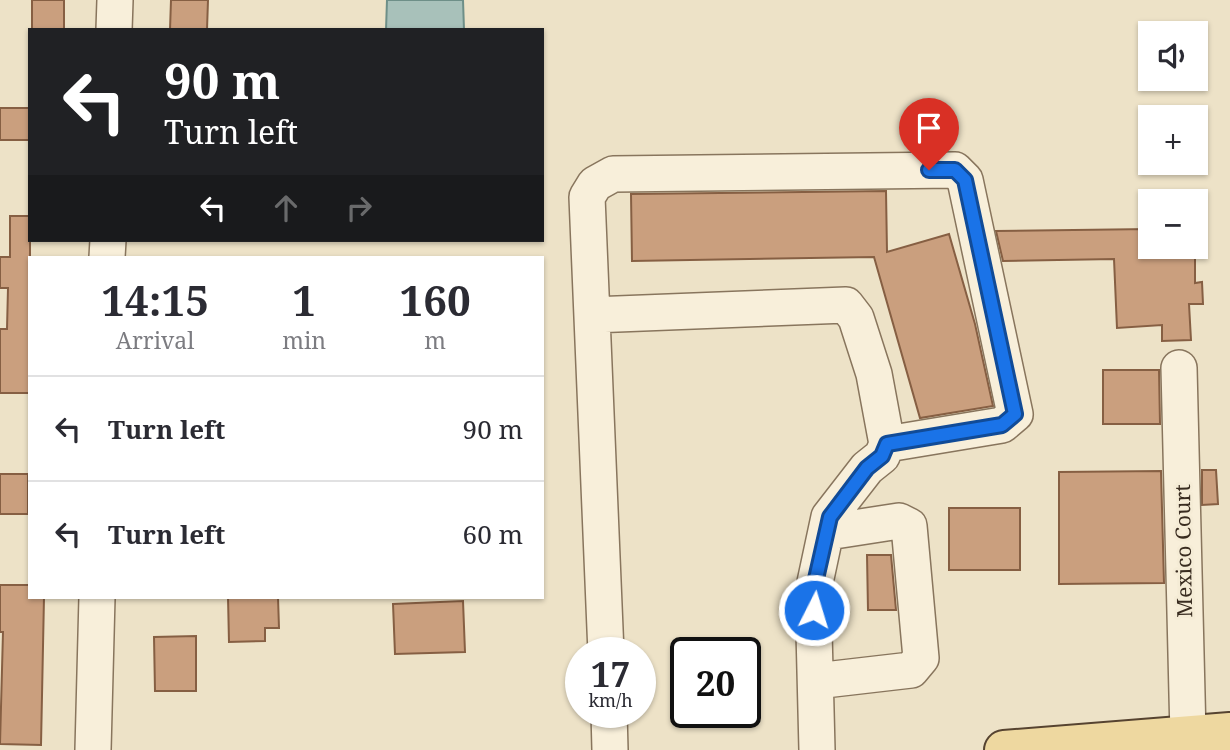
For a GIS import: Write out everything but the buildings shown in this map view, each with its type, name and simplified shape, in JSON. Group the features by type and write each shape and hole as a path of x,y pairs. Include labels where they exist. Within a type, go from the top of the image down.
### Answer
{"main road":[{"path":"1004,750 1230,732"}],"street":[{"path":"114,28 115,0"},
{"path":"605,637 587,197 595,184 613,174 955,170 965,180 1015,414 1002,425 887,444"},
{"path":"592,315 846,305 856,318 874,374 887,444 882,456 867,468 830,517 813,592 817,750"},
{"name":"Mexico Court","path":"1179,368 1188,735"},
{"path":"816,681 911,670 921,658 909,526 899,521 828,532"},
{"path":"93,750 97,599"},
{"path":"609,728 610,750"}],"water":[{"path":"387,0 463,0 464,28 386,28"}],"route":[{"path":"814,610 813,592 830,517 867,468 882,456 887,444 1002,425 1015,414 965,180 955,170 929,170"}]}
